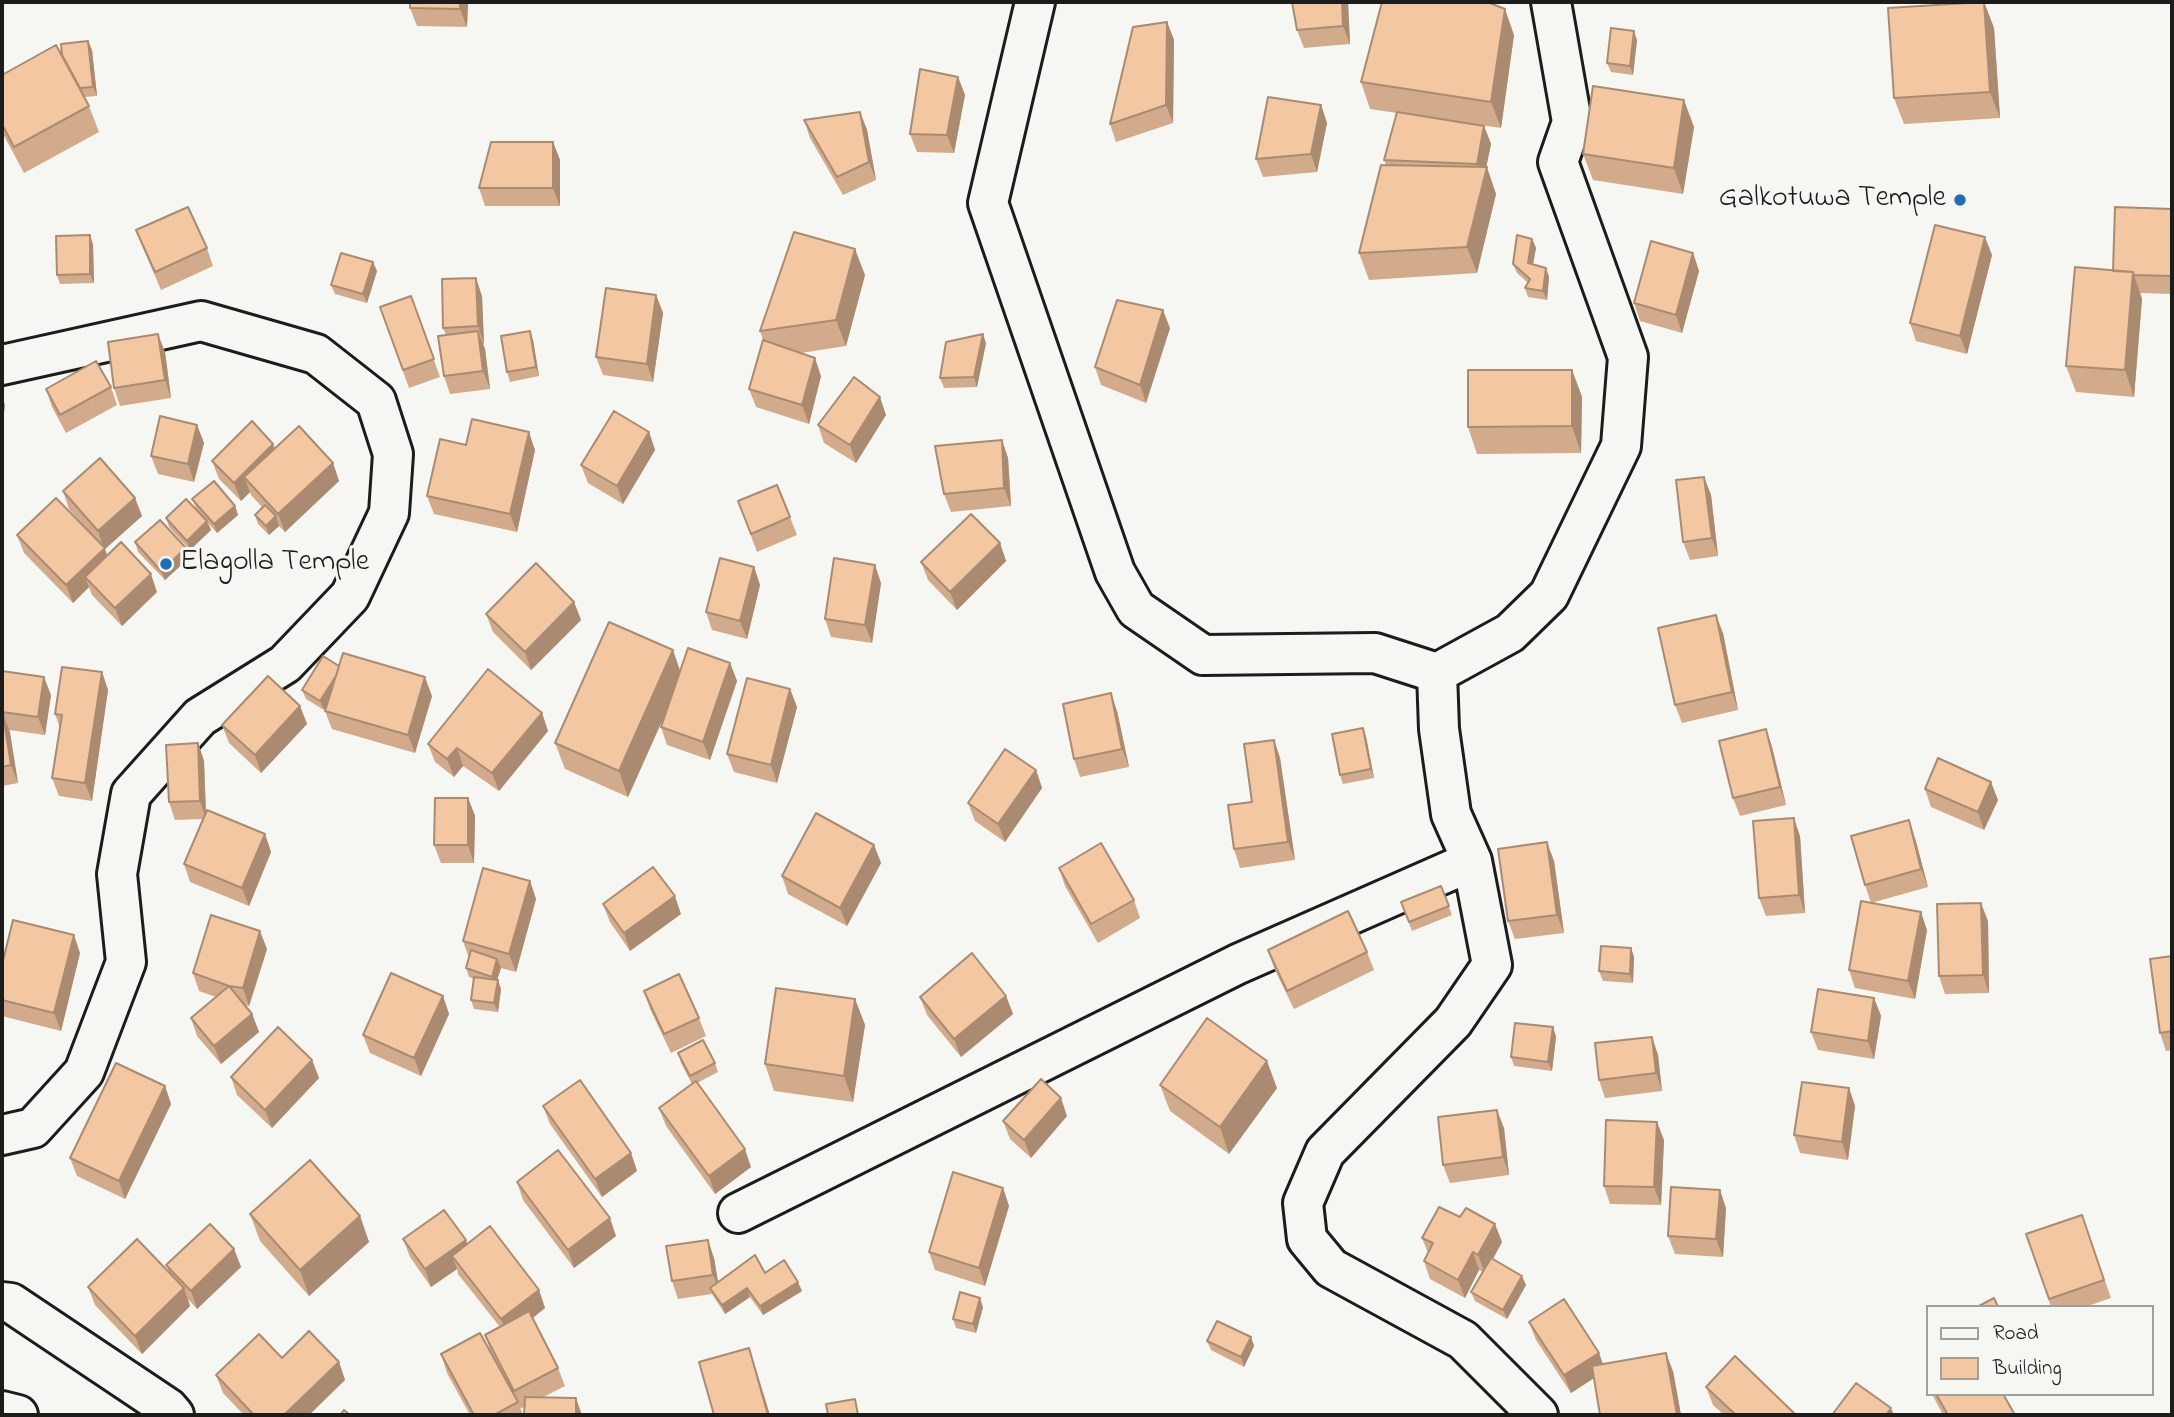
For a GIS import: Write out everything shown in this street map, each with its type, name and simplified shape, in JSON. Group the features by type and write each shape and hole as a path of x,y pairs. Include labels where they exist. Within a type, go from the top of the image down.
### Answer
{"street":[{"path":"1035,2 988,203 1115,572 1136,609 1203,655 1375,653 1437,673 1510,633 1549,594 1621,446 1628,357 1558,162 1572,122 1551,2"},
{"path":"2,365 201,321 316,354 376,401 393,454 388,513 350,596 285,664 201,717 131,794 117,874 126,962 84,1072 33,1128 2,1135"},
{"path":"1437,673 1439,729 1451,814 1472,861 1492,964 1452,1022 1325,1152 1303,1203 1307,1239 1331,1268 1463,1340 1538,1415"},
{"path":"738,1213 1238,964 1472,861"},
{"path":"2,1302 11,1303 168,1408 174,1415"},
{"path":"2,1410 18,1415"}],"building":[{"path":"410,2 460,2 460,9 410,8"},
{"path":"1292,2 1342,2 1343,26 1297,30"},
{"path":"1382,2 1487,2 1505,9 1491,102 1361,82"},
{"path":"1984,2 1990,92 1894,98 1888,8"},
{"path":"1167,22 1166,105 1110,124 1133,27"},
{"path":"1611,28 1634,31 1630,66 1607,63"},
{"path":"88,41 93,87 80,88 62,55 61,44"},
{"path":"56,45 89,106 14,147 2,124 2,75"},
{"path":"920,69 958,77 947,135 910,134"},
{"path":"1593,86 1684,100 1674,168 1583,154"},
{"path":"1268,97 1321,105 1311,154 1256,159"},
{"path":"860,112 869,162 837,177 804,120"},
{"path":"1397,112 1484,126 1477,164 1384,160"},
{"path":"491,142 553,142 553,188 479,188"},
{"path":"1381,165 1487,167 1467,247 1359,253"},
{"path":"188,207 207,248 155,272 136,230"},
{"path":"2115,207 2172,209 2172,276 2134,275 2133,272 2113,271"},
{"path":"1935,225 1985,237 1960,336 1910,323"},
{"path":"794,232 855,249 836,320 760,331"},
{"path":"90,235 90,274 57,275 56,236"},
{"path":"1517,235 1532,239 1528,263 1546,268 1543,291 1525,288 1530,279 1513,264"},
{"path":"1651,241 1693,253 1676,315 1634,303"},
{"path":"341,253 373,262 363,294 331,285"},
{"path":"2075,267 2133,272 2125,370 2066,366"},
{"path":"476,278 478,326 443,328 442,279"},
{"path":"606,288 656,295 647,364 596,357"},
{"path":"411,296 434,359 403,370 380,307"},
{"path":"1117,300 1163,310 1140,385 1095,367"},
{"path":"478,331 483,371 444,376 438,336"},
{"path":"530,331 536,367 507,372 501,336"},
{"path":"158,334 165,380 114,388 108,342"},
{"path":"983,334 974,377 940,378 946,342"},
{"path":"763,340 815,358 802,405 749,389"},
{"path":"96,361 111,387 60,415 46,389"},
{"path":"1468,370 1572,370 1572,426 1468,427"},
{"path":"854,377 880,397 850,445 818,425"},
{"path":"614,411 649,432 617,486 581,465"},
{"path":"160,416 197,425 188,464 151,456"},
{"path":"472,419 529,432 510,514 427,496 440,439 466,445"},
{"path":"252,421 273,444 234,483 212,461"},
{"path":"299,426 333,463 278,514 244,477"},
{"path":"1002,440 1004,488 944,494 935,446"},
{"path":"100,458 135,498 98,531 63,491"},
{"path":"1704,477 1712,538 1683,542 1676,480"},
{"path":"214,481 235,506 214,524 192,499"},
{"path":"777,485 790,517 751,534 738,501"},
{"path":"56,498 105,548 66,585 17,535"},
{"path":"186,499 207,521 187,541 166,518"},
{"path":"265,505 276,516 266,526 255,515"},
{"path":"971,514 1000,543 950,592 921,562"},
{"path":"160,520 186,548 161,571 135,542"},
{"path":"121,542 151,574 115,608 85,577"},
{"path":"720,558 754,567 740,621 706,612"},
{"path":"834,558 875,565 865,625 825,619"},
{"path":"536,563 574,602 525,652 486,614"},
{"path":"1716,615 1732,692 1675,705 1658,628"},
{"path":"609,622 673,650 619,771 555,743"},
{"path":"688,648 730,663 703,742 661,727"},
{"path":"343,653 425,677 408,735 325,711"},
{"path":"323,656 339,666 336,676 320,701 302,690"},
{"path":"62,667 102,672 85,783 52,778 62,715 55,714"},
{"path":"488,669 542,713 492,773 457,748 447,759 428,744"},
{"path":"2,671 44,677 38,717 2,712"},
{"path":"268,676 300,706 255,755 222,725"},
{"path":"747,678 790,689 771,765 727,754"},
{"path":"1111,693 1122,749 1074,759 1063,704"},
{"path":"2,714 11,765 2,767"},
{"path":"1363,728 1371,769 1340,775 1332,734"},
{"path":"1766,729 1780,787 1733,798 1719,741"},
{"path":"1274,740 1288,842 1234,849 1228,805 1252,802 1244,744"},
{"path":"198,743 200,801 169,802 166,745"},
{"path":"1005,749 1036,770 998,824 968,803"},
{"path":"1938,758 1991,782 1978,812 1925,789"},
{"path":"435,798 468,798 468,845 434,845"},
{"path":"207,810 265,834 242,888 184,864"},
{"path":"816,813 874,845 840,908 782,876"},
{"path":"1794,818 1799,895 1759,898 1753,821"},
{"path":"1909,820 1921,869 1865,885 1851,836"},
{"path":"1547,842 1557,915 1508,921 1498,849"},
{"path":"1101,843 1134,900 1091,924 1059,868"},
{"path":"653,867 675,896 624,933 603,904"},
{"path":"483,868 530,881 509,954 463,941"},
{"path":"1441,886 1449,906 1409,922 1401,902"},
{"path":"1861,901 1921,912 1908,981 1849,970"},
{"path":"1981,903 1983,975 1939,976 1937,904"},
{"path":"1348,911 1367,952 1287,991 1268,950"},
{"path":"211,915 260,931 243,988 229,986 193,973"},
{"path":"13,920 74,935 54,1013 2,1000 2,965"},
{"path":"1601,946 1631,948 1630,974 1599,971"},
{"path":"471,950 497,959 492,977 466,968"},
{"path":"972,953 1006,996 954,1039 920,997"},
{"path":"2172,956 2172,1031 2160,1033 2150,959"},
{"path":"391,973 443,996 414,1058 363,1035"},
{"path":"679,974 699,1018 664,1034 644,991"},
{"path":"474,977 498,980 494,1003 471,1000"},
{"path":"229,986 252,1014 214,1046 191,1018"},
{"path":"776,988 855,999 844,1076 765,1064"},
{"path":"1818,989 1874,998 1868,1041 1811,1032"},
{"path":"1207,1018 1267,1061 1220,1127 1160,1085"},
{"path":"1515,1023 1553,1027 1548,1062 1511,1057"},
{"path":"278,1027 312,1060 265,1110 231,1077"},
{"path":"1652,1037 1656,1073 1599,1080 1595,1043"},
{"path":"703,1040 715,1063 690,1076 678,1053"},
{"path":"116,1063 165,1086 119,1181 70,1158"},
{"path":"1041,1079 1061,1098 1024,1140 1003,1121"},
{"path":"580,1080 631,1153 595,1179 543,1106"},
{"path":"696,1081 745,1149 709,1176 659,1108"},
{"path":"1802,1082 1849,1088 1842,1142 1794,1135"},
{"path":"1497,1110 1503,1157 1443,1165 1438,1117"},
{"path":"1606,1120 1657,1122 1654,1187 1604,1186"},
{"path":"558,1150 610,1218 568,1250 517,1182"},
{"path":"310,1160 360,1216 300,1270 250,1214"},
{"path":"953,1172 1003,1188 979,1268 929,1252"},
{"path":"1671,1187 1720,1190 1716,1239 1668,1236"},
{"path":"1439,1207 1460,1217 1466,1208 1495,1224 1478,1255 1473,1252 1458,1280 1424,1261 1433,1243 1422,1238"},
{"path":"444,1210 466,1240 425,1269 403,1239"},
{"path":"2082,1215 2104,1280 2049,1299 2026,1234"},
{"path":"210,1224 234,1249 191,1291 166,1265"},
{"path":"490,1226 539,1290 501,1319 452,1256"},
{"path":"137,1239 184,1288 135,1336 88,1287"},
{"path":"708,1240 713,1275 672,1281 666,1246"},
{"path":"755,1255 765,1273 784,1260 798,1282 760,1306 747,1288 722,1305 710,1288"},
{"path":"1491,1258 1522,1276 1503,1310 1471,1292"},
{"path":"960,1292 980,1298 973,1324 953,1319"},
{"path":"1994,1298 1997,1305 1981,1305"},
{"path":"1564,1299 1599,1353 1564,1375 1529,1322"},
{"path":"529,1311 558,1368 514,1391 485,1335"},
{"path":"1217,1321 1251,1337 1241,1357 1207,1341"},
{"path":"309,1331 339,1362 284,1415 254,1415 216,1375 259,1334 282,1358"},
{"path":"480,1333 518,1402 494,1415 474,1415 441,1354"},
{"path":"749,1348 768,1415 714,1415 699,1362"},
{"path":"1666,1353 1677,1415 1600,1415 1592,1366"},
{"path":"1735,1356 1796,1415 1736,1415 1706,1387"},
{"path":"1856,1383 1891,1408 1886,1415 1832,1415"},
{"path":"1937,1396 2004,1396 2015,1415 1948,1415"},
{"path":"525,1397 576,1398 576,1415 524,1415"},
{"path":"855,1399 858,1415 828,1415 826,1404"}],"place":[{"name":"Galkotuwa Temple","path":"1960,200"},
{"name":"Elagolla Temple","path":"166,564"}]}
